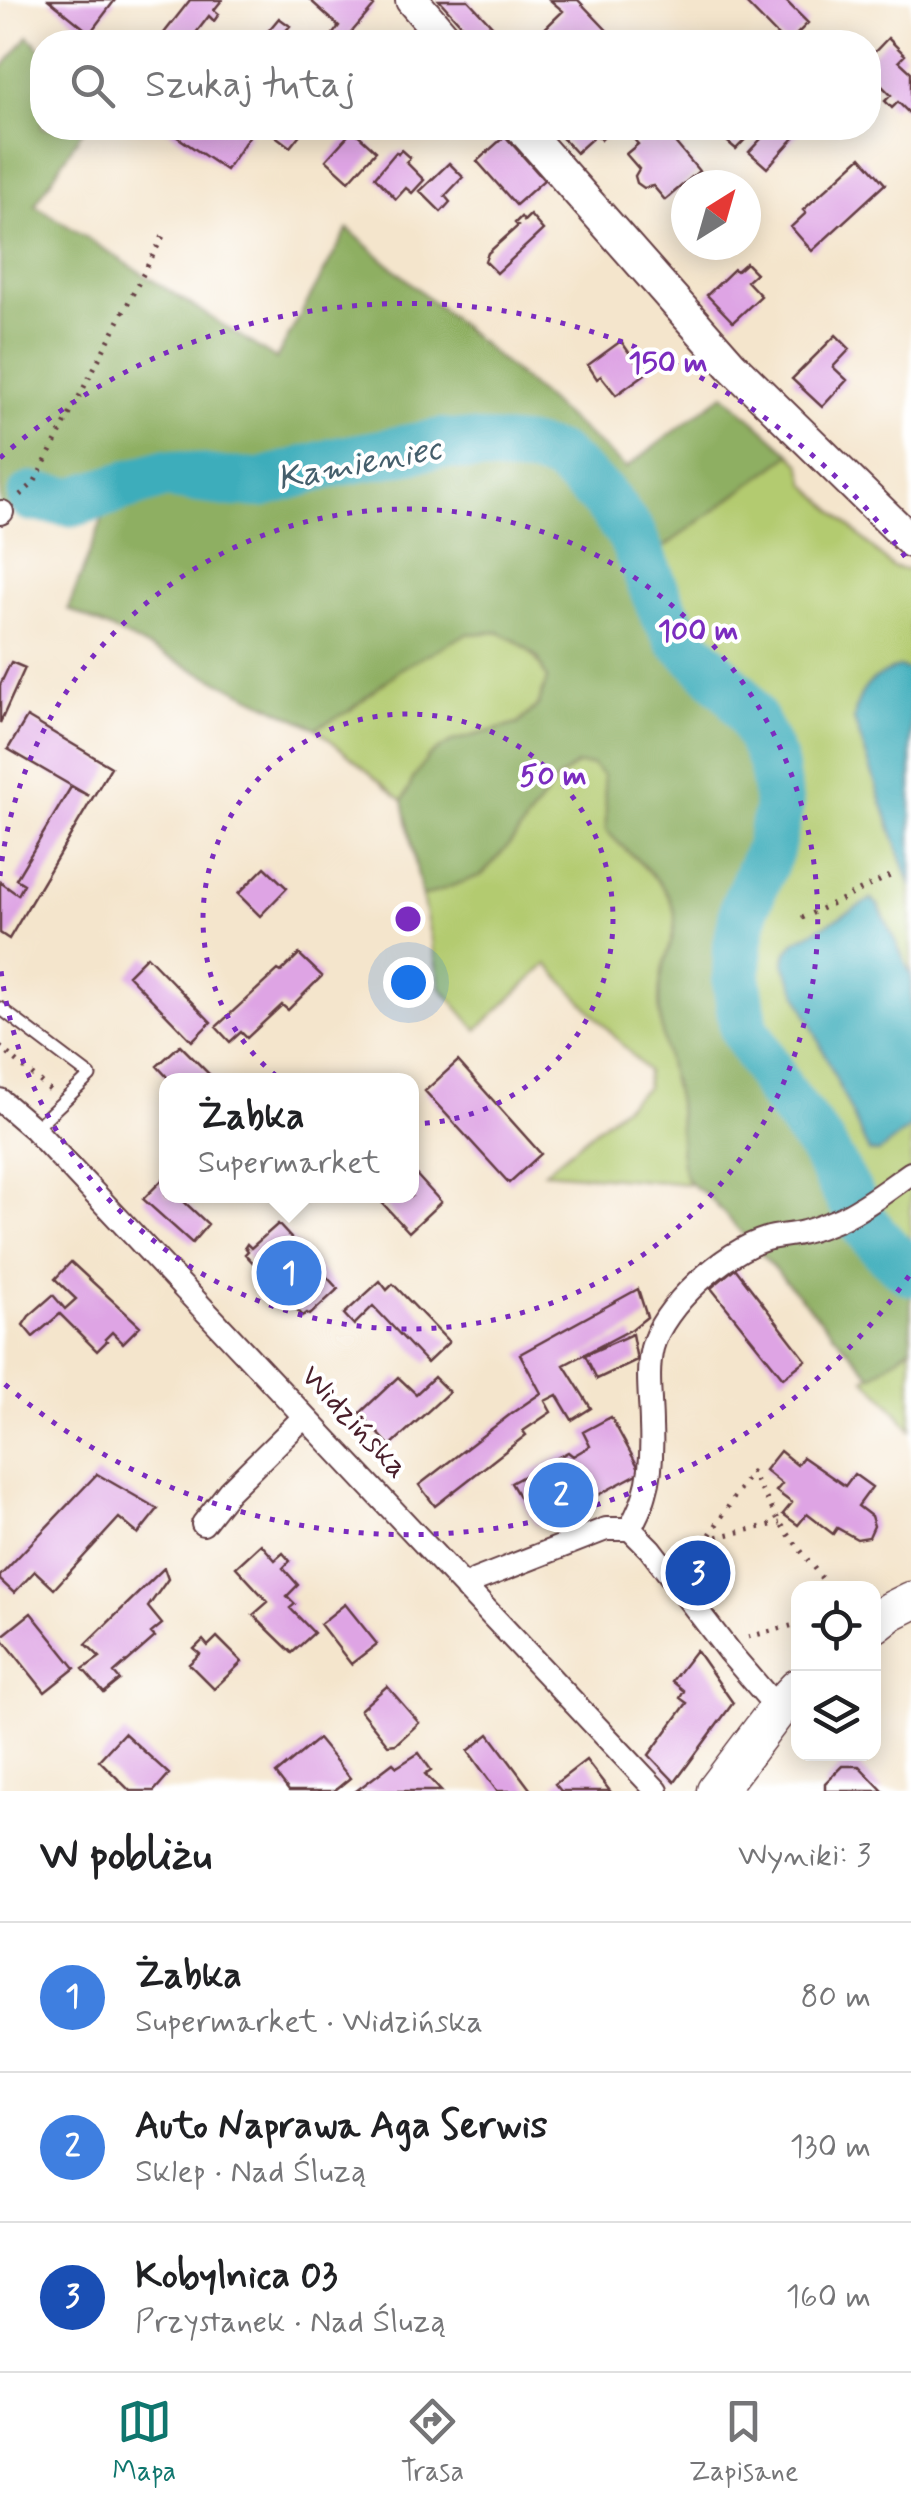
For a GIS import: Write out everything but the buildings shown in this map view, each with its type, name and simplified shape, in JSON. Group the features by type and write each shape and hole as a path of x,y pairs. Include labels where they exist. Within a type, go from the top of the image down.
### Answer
{"main road":[{"path":"881,1619 911,1600"},
{"path":"716,1791 788,1699"}],"street":[{"path":"412,0 438,30"},
{"path":"533,140 732,366 911,540"},
{"name":"Widzińska","path":"0,1100 34,1130 658,1791"},
{"path":"630,1529 650,1472 652,1346 672,1308 689,1290 740,1252 765,1239 805,1232 841,1218 911,1173"},
{"path":"203,1524 229,1490 304,1417"},
{"path":"466,1589 476,1580 606,1529 630,1529 662,1564 728,1652 788,1699"}],"lane":[{"path":"0,1008 90,1076 34,1130"}],"path":[{"path":"1,512 34,484 164,236"},
{"path":"802,918 890,876"},
{"path":"707,1539 751,1472 780,1523 824,1581"},
{"path":"662,1564 707,1539 780,1523"}],"green space":[{"path":"28,36 30,140 76,140 35,205 276,359 348,229 626,468 724,394 791,454 652,556 688,633 756,703 787,788 774,852 749,919 741,969 752,1026 881,1232 911,1260 911,1347 872,1376 685,1175 679,1114 659,1012 674,910 655,877 606,830 603,775 592,765 576,765 557,779 514,839 482,875 422,897 403,801 414,777 428,757 453,741 518,724 539,704 547,679 538,658 498,632 466,634 402,668 349,711 316,728 68,609 104,515 0,511 0,71"},
{"path":"791,454 801,464 806,484 892,567 911,571 911,1260 881,1232 752,1026 741,969 749,919 774,852 756,703 688,633 652,556"},
{"path":"498,632 528,650 543,670 547,679 539,704 518,724 453,741 414,777 403,801 316,728 349,711 402,668 431,651 466,634"},
{"path":"592,764 603,775 606,830 655,878 675,911 659,996 689,1184 544,1172 646,1088 647,1071 547,964 477,1030 441,988 422,897 482,875 514,839 557,779 576,765"},
{"path":"911,1346 911,1430 865,1379"}],"water":[{"path":"899,667 911,671 911,887 854,720 858,700 867,686"},
{"path":"872,899 879,906 911,975 911,1127 879,1152 869,1152 784,964 796,941"}],"waterway":[{"name":"Kamieniec","path":"32,497 74,502 163,474 261,483 336,462 441,443 558,457 603,497 631,534 679,638 737,695 772,761 779,806 769,851 745,906 738,945 737,982 744,1028 851,1199"},
{"name":"Kamieniec","path":"862,1221 889,1253 911,1271"}],"place":[{"name":"Żabka","path":"289,1273"},
{"name":"Auto Naprawa Aga Serwis","path":"561,1495"},
{"name":"Kobylnica 03","path":"698,1573"}]}
